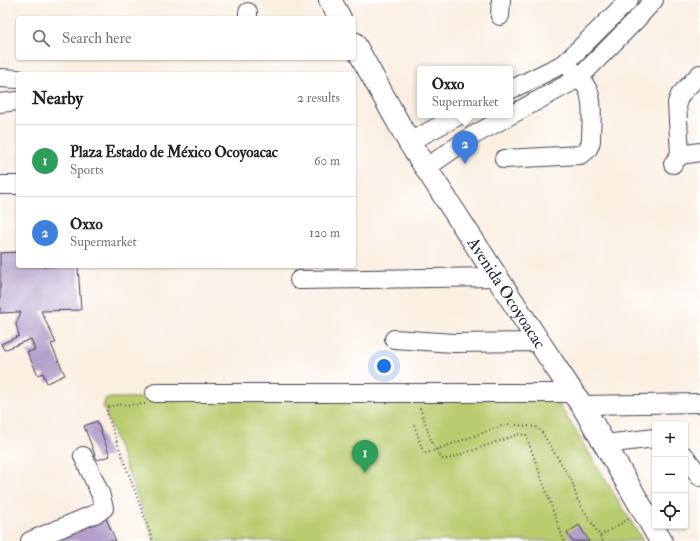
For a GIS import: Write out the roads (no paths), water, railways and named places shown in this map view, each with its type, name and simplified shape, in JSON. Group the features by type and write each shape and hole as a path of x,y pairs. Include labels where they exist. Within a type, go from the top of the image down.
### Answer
{"main road":[{"path":"330,0 339,16"},
{"name":"Avenida Ocoyoacac","path":"356,47 409,142 577,399 661,541"}],"street":[{"path":"513,89 565,63 629,0"},
{"path":"513,114 579,78 654,0"},
{"path":"504,159 580,155 587,151 591,141 591,102 588,90 565,63"},
{"path":"700,74 680,95 677,103 676,160 700,152"},
{"path":"0,78 16,79"},
{"path":"0,102 16,101"},
{"path":"409,142 454,118"},
{"path":"426,168 454,147 505,118"},
{"path":"443,124 454,147"},
{"path":"0,185 16,185"},
{"path":"299,280 497,277"},
{"path":"394,339 454,343 539,342"},
{"path":"153,398 577,399 700,402"},
{"path":"605,444 652,438"},
{"path":"30,541 99,512 104,508 100,494 83,456"},
{"path":"686,457 700,477"}],"place":[{"name":"Oxxo","path":"465,164"},
{"name":"Plaza Estado de México Ocoyoacac","path":"365,473"}]}
